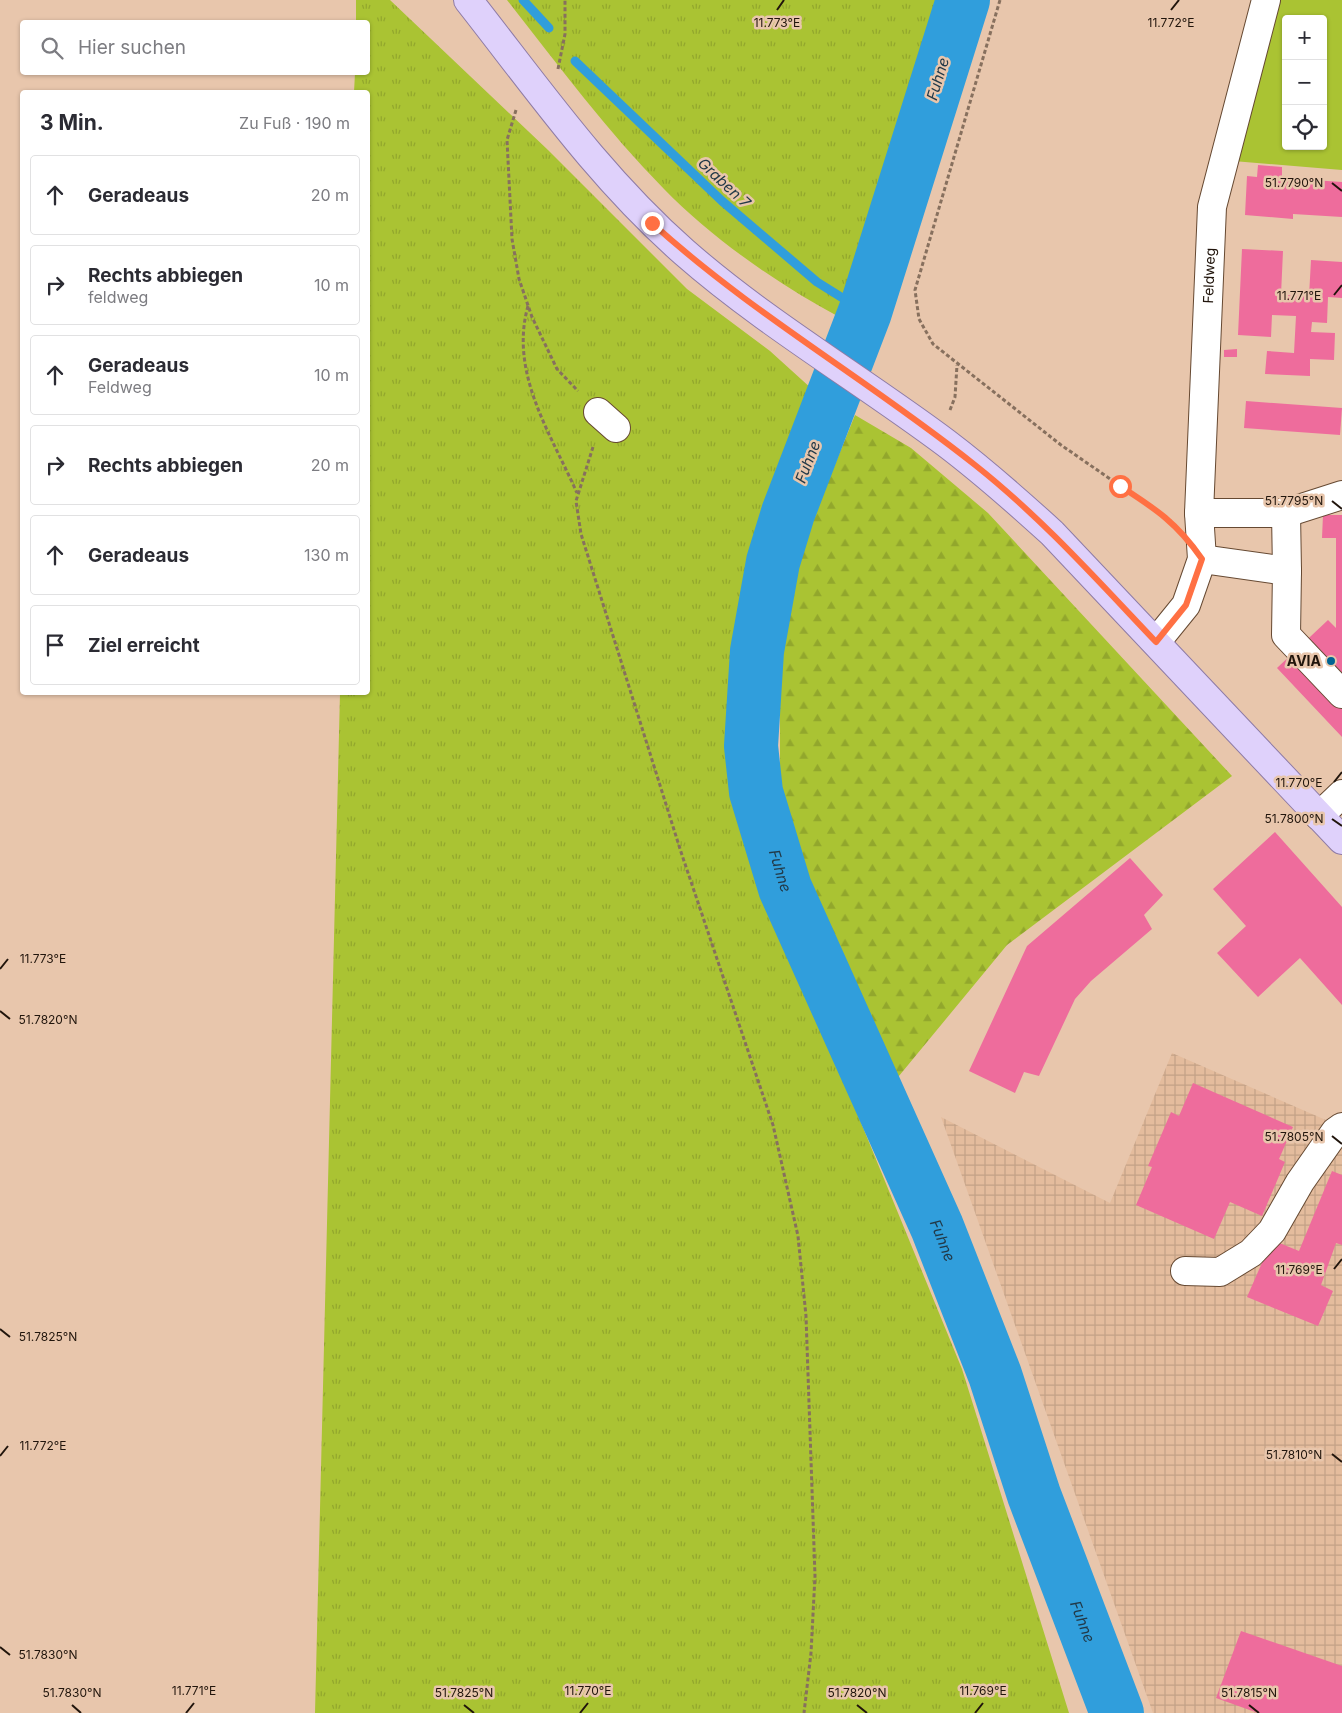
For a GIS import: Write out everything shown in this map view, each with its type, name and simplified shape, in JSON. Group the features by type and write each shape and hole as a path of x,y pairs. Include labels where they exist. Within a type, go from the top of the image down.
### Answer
{"main road":[{"path":"468,0 547,84 595,163 652,223 718,280 887,401 1002,487 1093,576 1342,840"}],"street":[{"name":"Feldweg","path":"1202,559 1200,513 1212,207 1266,0"},
{"path":"1200,513 1286,513 1342,494"},
{"path":"1286,513 1286,635 1342,694"},
{"path":"1156,642 1180,615 1186,605 1202,559 1287,571"},
{"path":"1320,816 1342,794"},
{"path":"1185,1271 1220,1272 1252,1253 1272,1231 1300,1182 1335,1132 1342,1127"}],"path":[{"path":"565,0 565,34 547,84 515,111 508,140 512,238 519,279 528,306 557,369 607,420 577,493 576,501 581,534 594,581 681,852 773,1125 798,1236 806,1316 815,1576 811,1653 804,1713"},
{"path":"1000,0 915,290 918,320 934,344 958,364 1061,445 1161,513 1175,525"},
{"path":"528,306 523,338 524,362 531,392 577,493"},
{"path":"949,413 955,397 958,364"}],"shaded area":[{"path":"1172,1053 1342,1127 1342,1713 1153,1713 941,1117 1110,1203"}],"green space":[{"path":"356,0 390,0 548,150 687,289 770,351 823,399 767,509 755,553 738,641 729,747 733,795 748,847 962,1369 1069,1713 315,1713 340,695 370,695 370,90 354,90 355,75 370,75 370,20 356,20"},
{"path":"507,0 941,0 841,318 794,291 748,260 683,208 643,167 603,121"},
{"path":"1276,0 1342,0 1342,170 1233,161"},
{"path":"855,415 911,448 988,513 1232,776 1007,945 894,1082 780,820 780,600"}],"building":[{"path":"1258,165 1282,167 1282,178 1342,182 1342,217 1293,214 1293,219 1245,215 1247,176 1257,177"},
{"path":"1242,249 1283,251 1281,295 1309,296 1311,260 1342,262 1342,298 1328,297 1327,323 1312,322 1311,332 1335,333 1334,360 1310,359 1310,376 1265,374 1267,351 1294,353 1296,316 1272,315 1271,337 1238,335"},
{"path":"1237,349 1237,357 1224,357 1224,350"},
{"path":"1246,401 1342,408 1340,435 1244,428"},
{"path":"1323,515 1342,515 1342,737 1277,668 1328,620 1336,628 1336,538 1322,538"},
{"path":"1275,832 1342,907 1342,1005 1300,958 1258,997 1217,953 1246,926 1213,889"},
{"path":"1130,858 1163,895 1144,915 1152,929 1091,981 1075,999 1039,1076 1024,1072 1015,1093 969,1071 1027,946"},
{"path":"1193,1083 1293,1127 1279,1159 1285,1162 1262,1216 1230,1202 1214,1239 1136,1205 1152,1167 1148,1166 1171,1112 1179,1116"},
{"path":"1332,1171 1342,1175 1342,1245 1336,1243 1321,1285 1333,1291 1318,1326 1247,1297 1272,1240 1299,1251"},
{"path":"1241,1631 1342,1666 1342,1713 1258,1713 1216,1698"}],"waterway":[{"name":"Graben 7","path":"523,0 549,28"},
{"name":"Fuhne","path":"963,0 865,312 788,513 773,562 757,651 751,746 756,792 785,888 937,1227 995,1375 1034,1495 1117,1713"},
{"name":"Graben 7","path":"575,61 722,201 817,282 865,312"}],"place":[{"name":"AVIA","path":"1331,661"}],"route":[{"path":"652,223 685,253 752,306 945,442 1002,487 1052,534 1156,642 1180,615 1186,605 1202,559 1182,531 1161,513 1120,486"}]}
